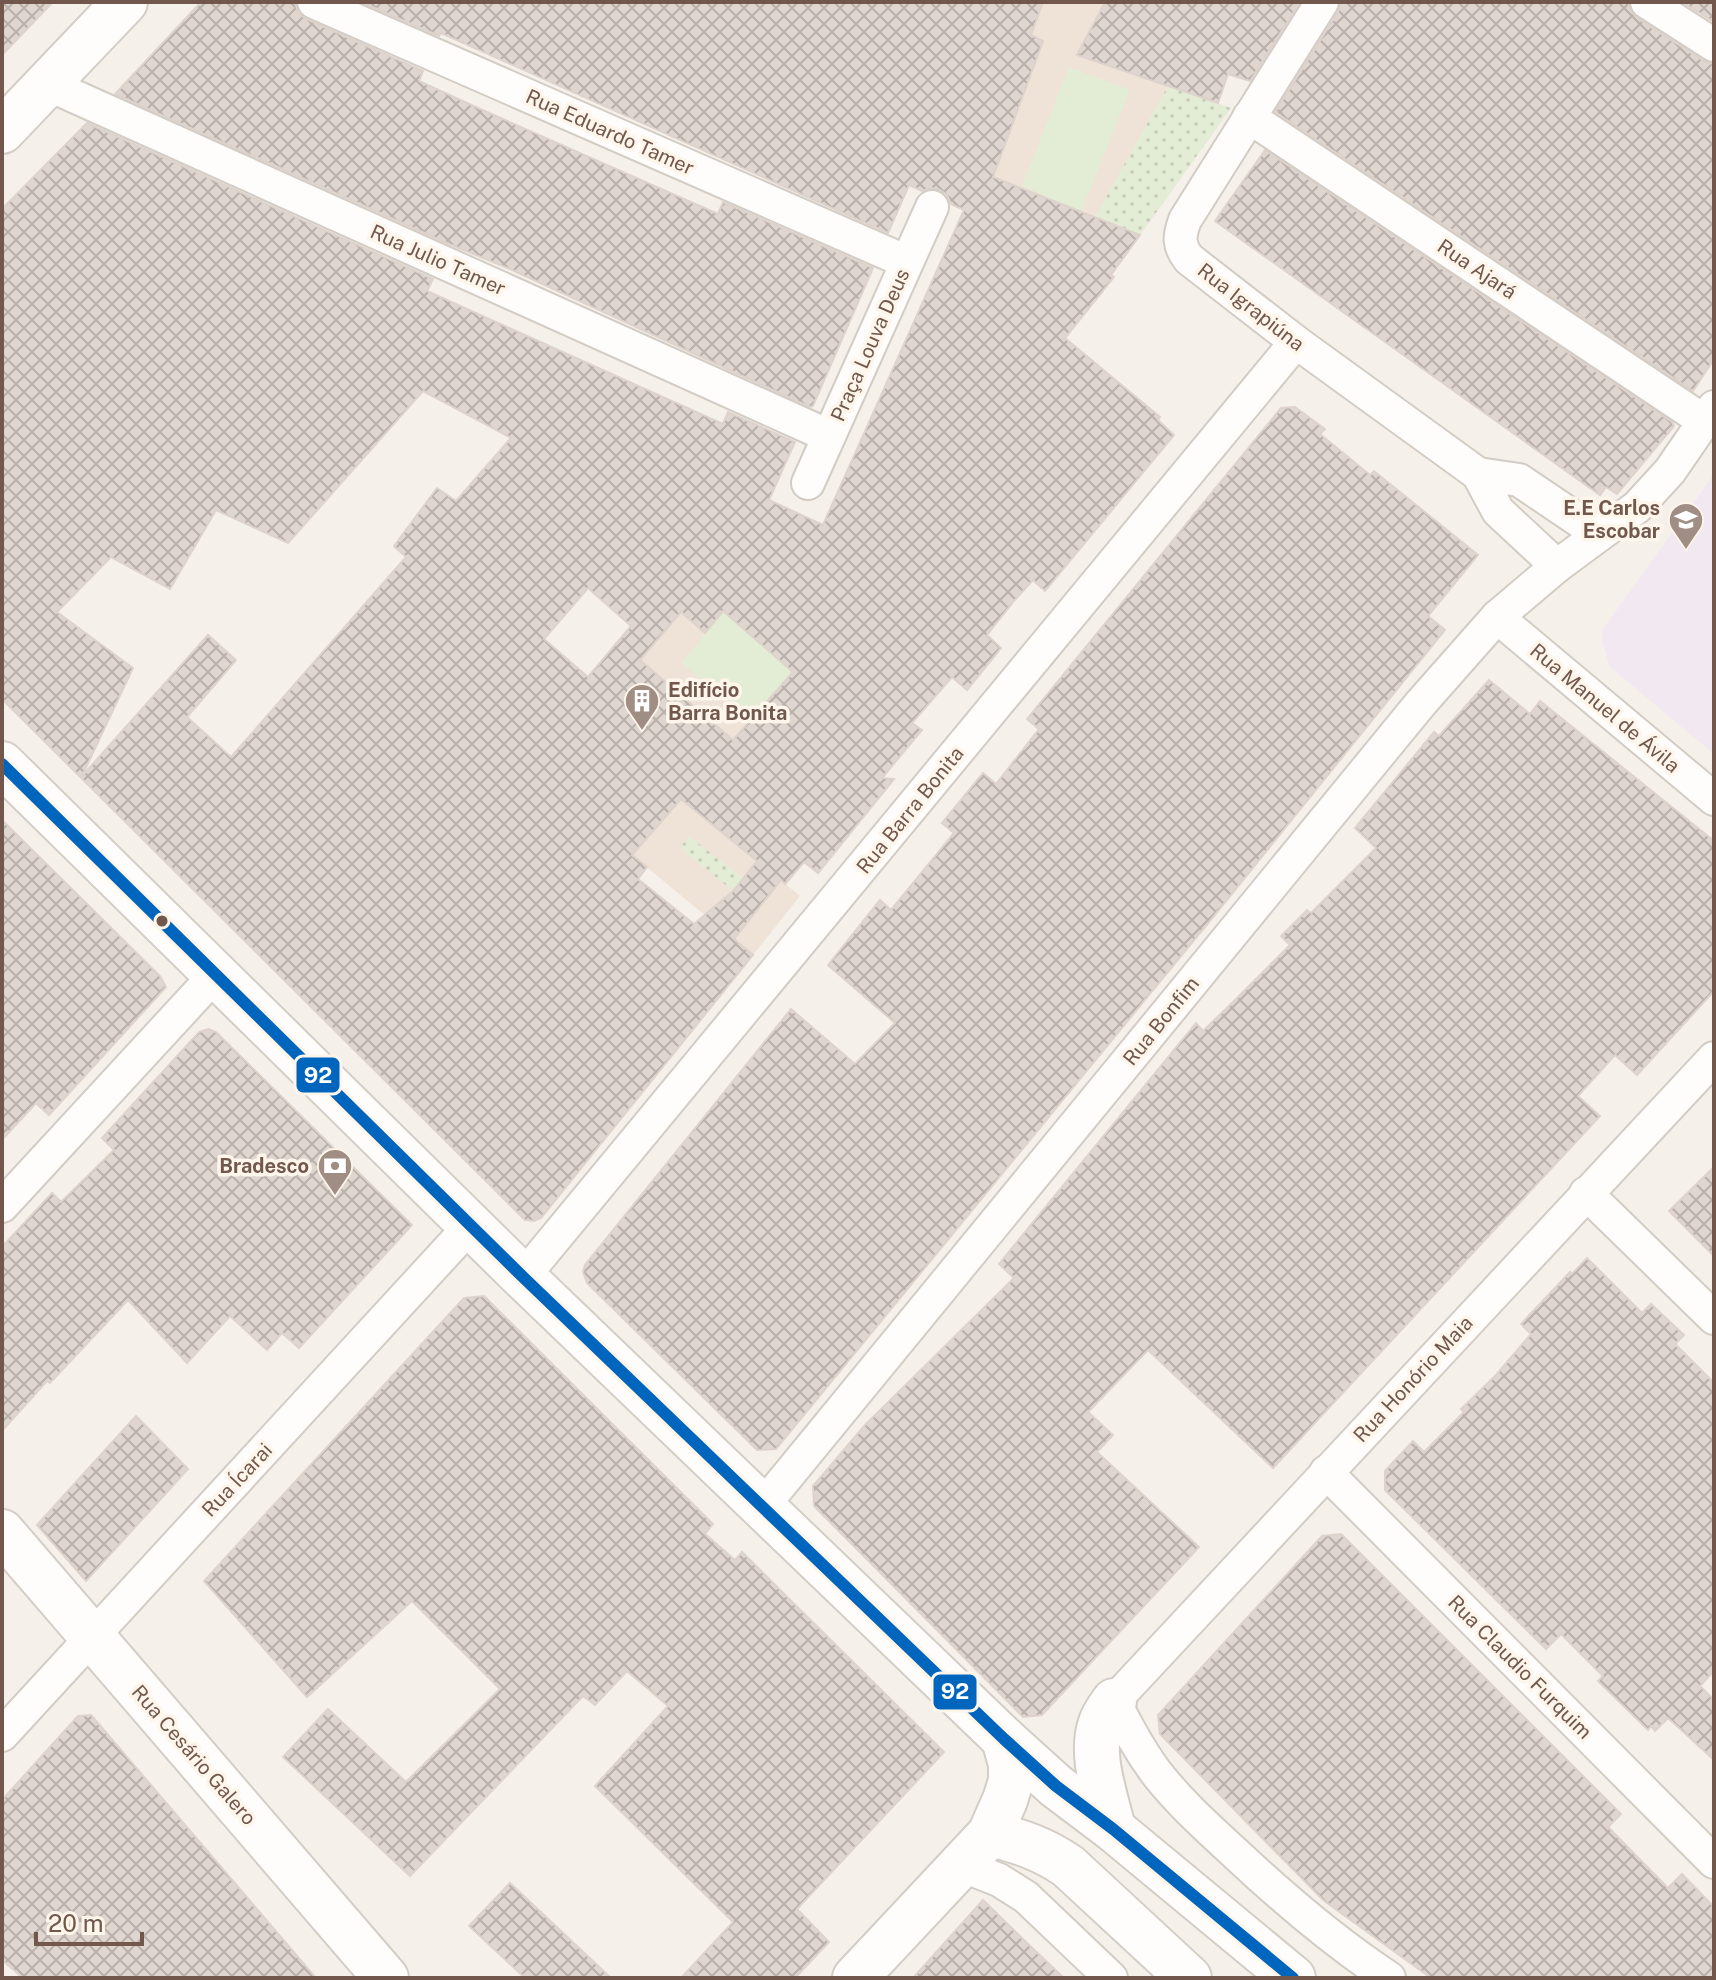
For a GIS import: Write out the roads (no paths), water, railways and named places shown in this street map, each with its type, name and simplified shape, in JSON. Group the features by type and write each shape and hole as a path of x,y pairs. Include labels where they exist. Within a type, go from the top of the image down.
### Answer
{"main road":[{"path":"2,131 125,2"},
{"path":"2,764 523,1277 1004,1739 1056,1786 1123,1837 1293,1978"},
{"name":"Rua Cesário Galero","path":"2,1532 93,1637 368,1972"},
{"path":"1114,1701 1101,1721 1097,1739 1099,1765 1123,1837"},
{"path":"855,1978 975,1850 1011,1781 1011,1764 1004,1739"},
{"path":"975,1850 1026,1843 1049,1853 1096,1890 1189,1978"}],"street":[{"name":"Rua Eduardo Tamer","path":"314,2 907,262"},
{"name":"Rua Igrapiúna","path":"1322,2 1185,220 1179,236 1182,249 1189,259 1296,342 1478,474 1498,511 1577,550"},
{"path":"1647,2 1714,45"},
{"name":"Rua Julio Tamer","path":"47,84 829,436"},
{"name":"Rua Ajará","path":"1249,117 1709,414"},
{"name":"Praça Louva Deus","path":"808,483 932,207"},
{"name":"Rua Barra Bonita","path":"523,1277 1296,342"},
{"name":"Rua Bonfim","path":"762,1507 1421,703 1497,617 1577,550 1637,507 1670,471 1709,414"},
{"name":"Rua Igrapiúna","path":"1478,474 1519,480 1577,550"},
{"name":"Rua Manuel de Ávila","path":"1497,617 1714,799"},
{"path":"2,1206 216,974"},
{"name":"Rua Honório Maia","path":"1114,1701 1714,1058"},
{"path":"1586,1193 1714,1318"},
{"name":"Rua Ícarai","path":"2,1735 471,1225"},
{"name":"Rua Claudio Furquim","path":"1326,1472 1714,1862"},
{"path":"1114,1701 1138,1748 1190,1811 1288,1903 1389,1978"},
{"path":"975,1850 999,1880 1026,1897 1111,1978"}],"place":[{"name":"E.E Carlos Escobar","path":"1686,551"},
{"name":"Edifício Barra Bonita","path":"642,732"},
{"name":"Bradesco","path":"335,1197"}]}
